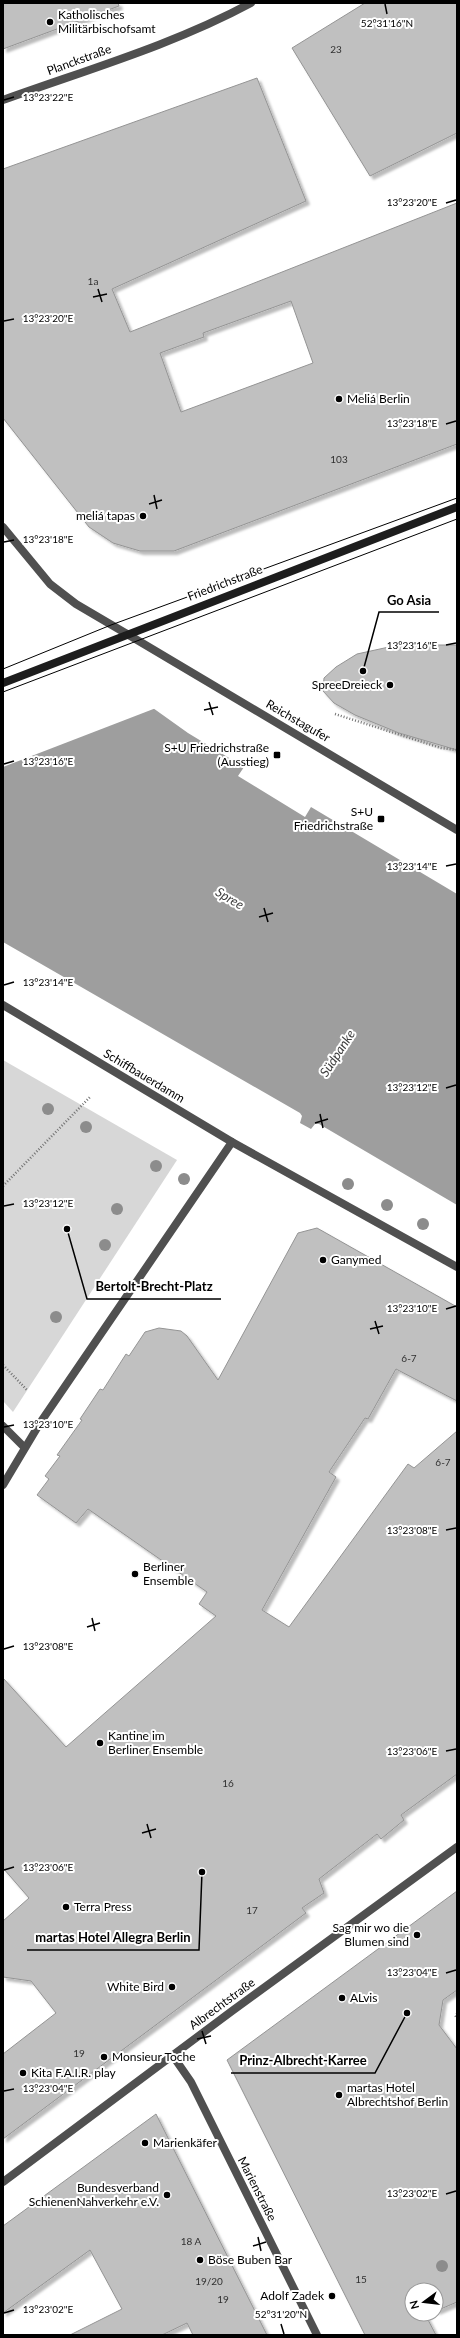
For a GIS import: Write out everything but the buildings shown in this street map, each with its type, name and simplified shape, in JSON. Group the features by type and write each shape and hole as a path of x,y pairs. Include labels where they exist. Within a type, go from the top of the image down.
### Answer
{"main road":[{"name":"Friedrichstraße","path":"3,683 457,507"}],"street":[{"name":"Planckstraße","path":"3,100 206,25 251,3"},
{"name":"Reichstagufer","path":"3,527 50,584 76,604 457,830"},
{"name":"Schiffbauerdamm","path":"3,1005 232,1142 457,1267"},
{"path":"3,1485 24,1447 232,1142"},
{"path":"3,1426 24,1447"},
{"name":"Albrechtstraße","path":"3,2182 457,1847"},
{"name":"Marienstraße","path":"173,2056 191,2082 317,2335"}],"path":[{"path":"335,714 441,748 457,750"},
{"path":"3,1186 91,1096"},
{"path":"3,1365 27,1390"},
{"path":"457,2014 455,2015 457,2018"}],"shaded area":[{"path":"3,1060 177,1160 13,1412 3,1401"}],"water":[{"path":"3,601 188,733 244,767 238,776 305,817 311,807 457,894 457,1205 319,1124 315,1124 311,1129 300,1123 302,1116 300,1113 3,942"}],"pier":[{"path":"4,599 156,708 3,767"}],"tram line":[{"path":"3,669 111,625 457,498"},
{"path":"3,692 457,519"}],"place":[{"name":"Katholisches Militärbischofsamt","path":"50,22"},
{"name":"Meliá Berlin","path":"339,399"},
{"name":"meliá tapas","path":"143,516"},
{"name":"Go Asia","path":"363,671"},
{"name":"SpreeDreieck","path":"390,685"},
{"name":"S+U Friedrichstraße (Ausstieg)","path":"277,755"},
{"name":"S+U Friedrichstraße","path":"381,819"},
{"name":"Bertolt-Brecht-Platz","path":"67,1229"},
{"name":"Ganymed","path":"323,1260"},
{"name":"Berliner Ensemble","path":"135,1574"},
{"name":"Kantine im Berliner Ensemble","path":"100,1743"},
{"name":"martas Hotel Allegra Berlin","path":"202,1872"},
{"name":"Terra Press","path":"66,1907"},
{"name":"Sag mir wo die Blumen sind","path":"417,1935"},
{"name":"White Bird","path":"172,1987"},
{"name":"ALvis","path":"342,1998"},
{"name":"Prinz-Albrecht-Karree","path":"407,2013"},
{"name":"Monsieur Toche","path":"104,2057"},
{"name":"Kita F.A.I.R. play","path":"23,2073"},
{"name":"martas Hotel Albrechtshof Berlin","path":"339,2095"},
{"name":"Marienkäfer","path":"145,2143"},
{"name":"Bundesverband SchienenNahverkehr e.V.","path":"167,2195"},
{"name":"Böse Buben Bar","path":"200,2260"},
{"name":"Adolf Zadek","path":"332,2296"}],"water label":[{"name":"Spree","path":"230,898"},
{"name":"Südpanke","path":"337,1053"}]}
